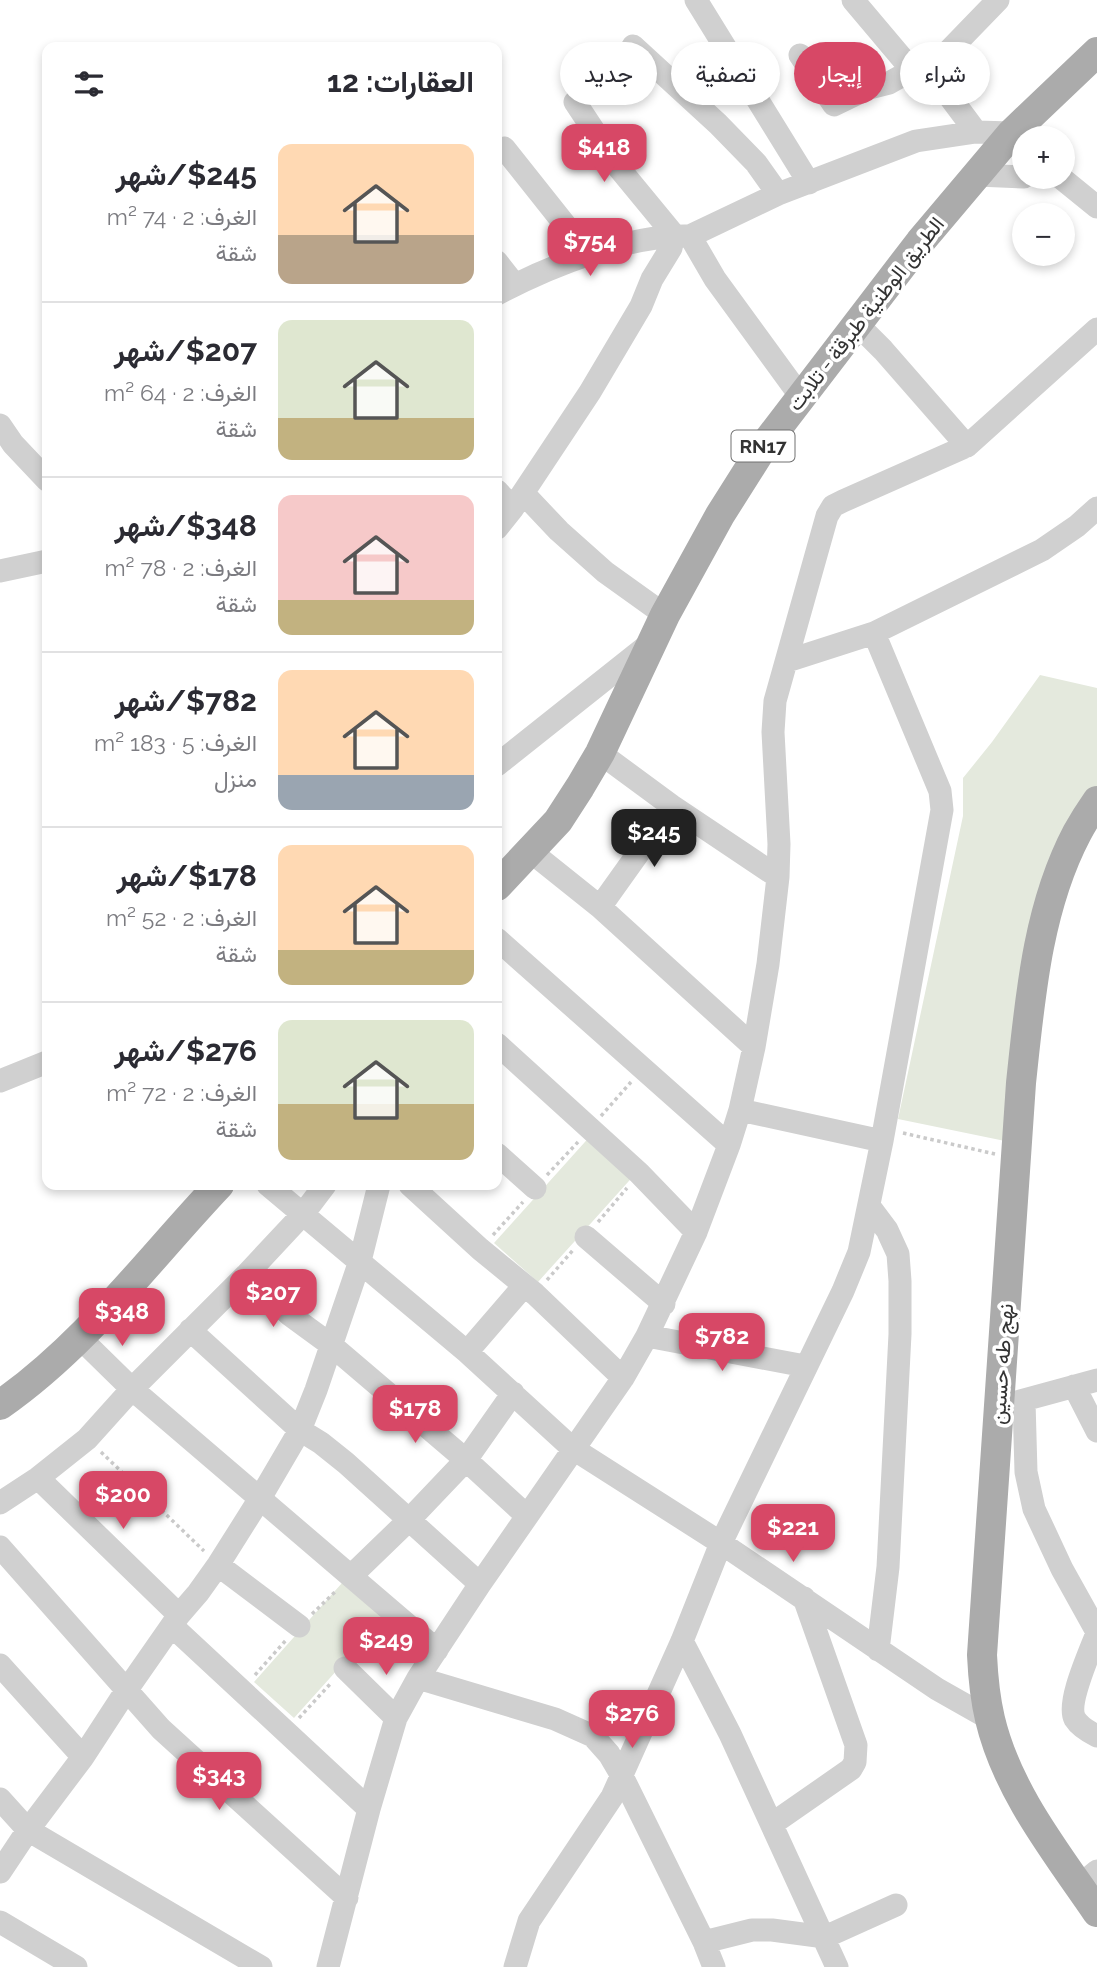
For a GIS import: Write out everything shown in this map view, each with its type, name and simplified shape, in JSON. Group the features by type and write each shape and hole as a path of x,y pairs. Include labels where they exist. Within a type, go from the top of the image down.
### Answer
{"main road":[{"name":"الطريق الوطنية طبرقة - تلابت","path":"1029,126 1097,52"},
{"name":"الطريق الوطنية طبرقة - تلابت","path":"502,881 558,821 600,753 659,628 720,515 763,447 920,242 977,175 1012,143"},
{"name":"نهج طه حسين","path":"1097,801 1077,832 1059,875 1030,991 1017,1159 1011,1404 982,1655 990,1719 1001,1753 1028,1810 1088,1878 1097,1912"},
{"path":"0,1405 81,1339 214,1190"}],"street":[{"path":"696,0 809,183"},
{"path":"853,0 900,48"},
{"path":"957,42 998,0"},
{"path":"657,69 756,163 778,194"},
{"path":"577,105 618,167 682,236 801,397"},
{"path":"952,105 976,132"},
{"path":"506,290 589,255 634,242 682,236 778,194 916,141 976,132 1012,137"},
{"path":"504,148 589,255"},
{"path":"977,175 1012,176"},
{"path":"1075,189 1097,207"},
{"path":"502,517 511,497 590,392 641,306 652,279 671,248 682,236"},
{"path":"857,324 967,446"},
{"path":"328,1967 369,1808 396,1718 418,1678 622,1378 647,1336 696,1232 729,1144 740,1110 754,1046 768,964 778,877 779,845 773,732 775,701 827,516 834,506 967,446 1097,329"},
{"path":"0,425 13,444 42,476"},
{"path":"502,761 659,628 605,572 559,531 511,497"},
{"path":"787,661 874,633 1042,550 1077,526 1097,508"},
{"path":"0,571 42,562"},
{"path":"515,1967 529,1922 612,1797 682,1640 721,1543 843,1291 859,1252 942,810 940,791 874,633"},
{"path":"600,753 672,806 778,877"},
{"path":"600,907 672,806"},
{"path":"530,851 600,907 754,1046"},
{"path":"502,943 729,1144"},
{"path":"502,1049 639,1173 696,1232"},
{"path":"0,1081 42,1064"},
{"path":"740,1110 883,1135"},
{"path":"502,1158 535,1188"},
{"path":"274,1190 467,1352 572,1448 721,1543 937,1689 990,1719"},
{"path":"0,1503 37,1478 87,1438 246,1275 322,1190"},
{"path":"0,1872 83,1757 175,1620 218,1565 300,1430 360,1261 374,1190"},
{"path":"415,1190 480,1249 535,1294 622,1378"},
{"path":"869,1206 887,1230 898,1254 900,1281 900,1334 888,1567 878,1650"},
{"path":"586,1237 664,1304"},
{"path":"246,1275 290,1315 331,1345 466,1460 527,1516"},
{"path":"467,1352 524,1286"},
{"path":"190,1330 300,1430 346,1463 480,1584"},
{"path":"647,1336 805,1366"},
{"path":"81,1339 132,1389 259,1500 437,1650"},
{"path":"1097,1380 1011,1404 1034,1508 1062,1569 1097,1632 1072,1709 1074,1718 1097,1736"},
{"path":"1074,1386 1097,1431"},
{"path":"351,1576 466,1460 513,1393"},
{"path":"37,1478 175,1620 369,1808"},
{"path":"0,1547 161,1730 347,1898"},
{"path":"218,1565 299,1626"},
{"path":"772,1824 851,1769 857,1752 804,1598"},
{"path":"682,1640 730,1734 837,1967"},
{"path":"0,1665 83,1757"},
{"path":"345,1668 396,1718"},
{"path":"418,1678 555,1718 593,1737 622,1776 714,1967"},
{"path":"0,1799 28,1830 261,1967"},
{"path":"704,1942 752,1930 825,1937 896,1905"},
{"path":"0,1922 76,1967"}],"path":[{"path":"480,1249 643,1069"},
{"path":"883,1135 1017,1159"},
{"path":"87,1438 218,1565"}],"shaded area":[{"path":"1040,675 1097,688 1097,787 1069,836 1005,1141 898,1119 963,816 963,778"},
{"path":"593,1133 637,1172 538,1282 494,1243"},
{"path":"350,1574 391,1610 294,1718 254,1682"}]}
